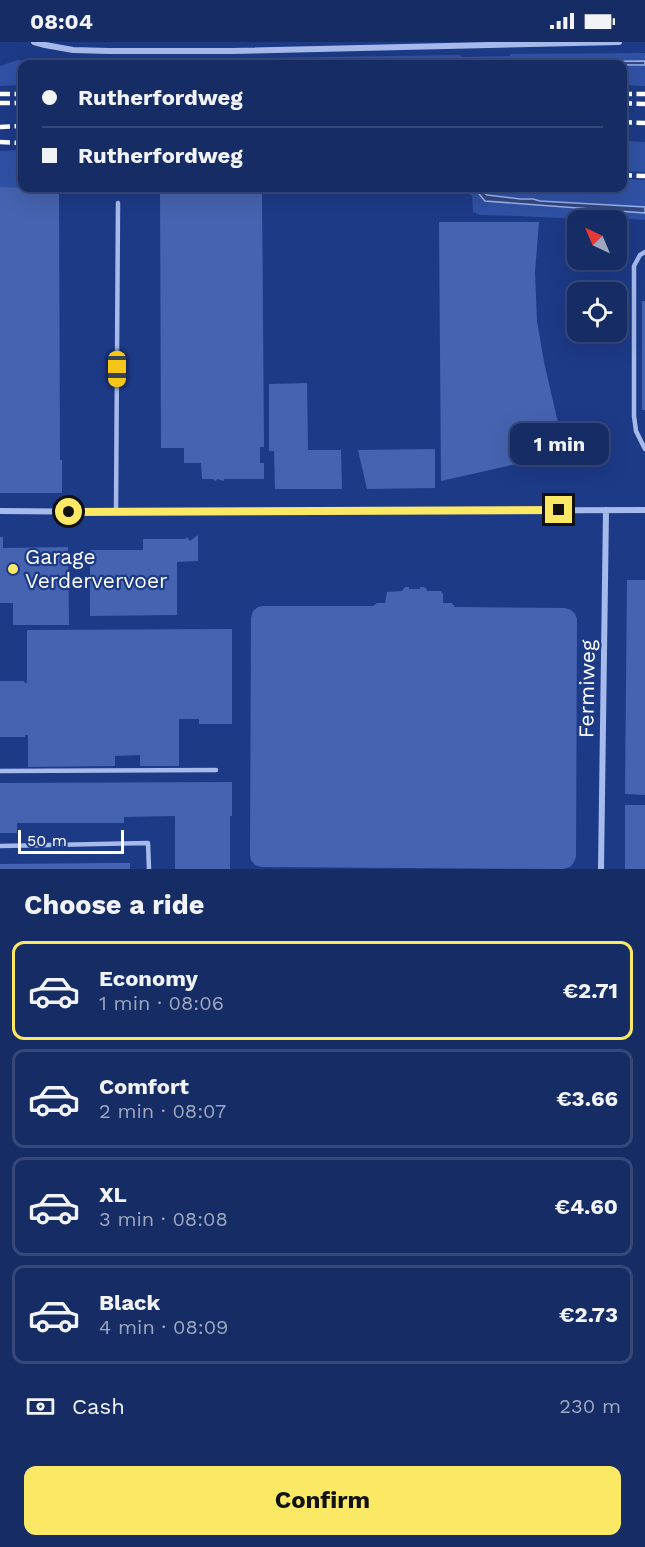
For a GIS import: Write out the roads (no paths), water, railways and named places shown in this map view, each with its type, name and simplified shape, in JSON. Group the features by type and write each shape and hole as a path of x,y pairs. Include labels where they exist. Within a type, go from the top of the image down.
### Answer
{"street":[{"path":"34,42 59,48 98,51 619,42"},
{"name":"Fermiweg","path":"601,869 606,510"},
{"path":"0,511 645,510"}],"lane":[{"path":"116,512 118,203"},
{"path":"645,252 640,255 634,266 634,416 636,431 645,449"},
{"path":"0,771 216,770"},
{"path":"0,846 148,843 149,869"}],"railway":[{"path":"0,94 18,94"},
{"path":"627,94 645,94"},
{"path":"0,103 18,103"},
{"path":"627,103 645,104"},
{"path":"627,122 645,123"},
{"path":"0,127 18,126"},
{"path":"0,142 18,143"},
{"path":"627,175 645,176"}],"place":[{"name":"Garage Verdervervoer","path":"13,569"}]}
